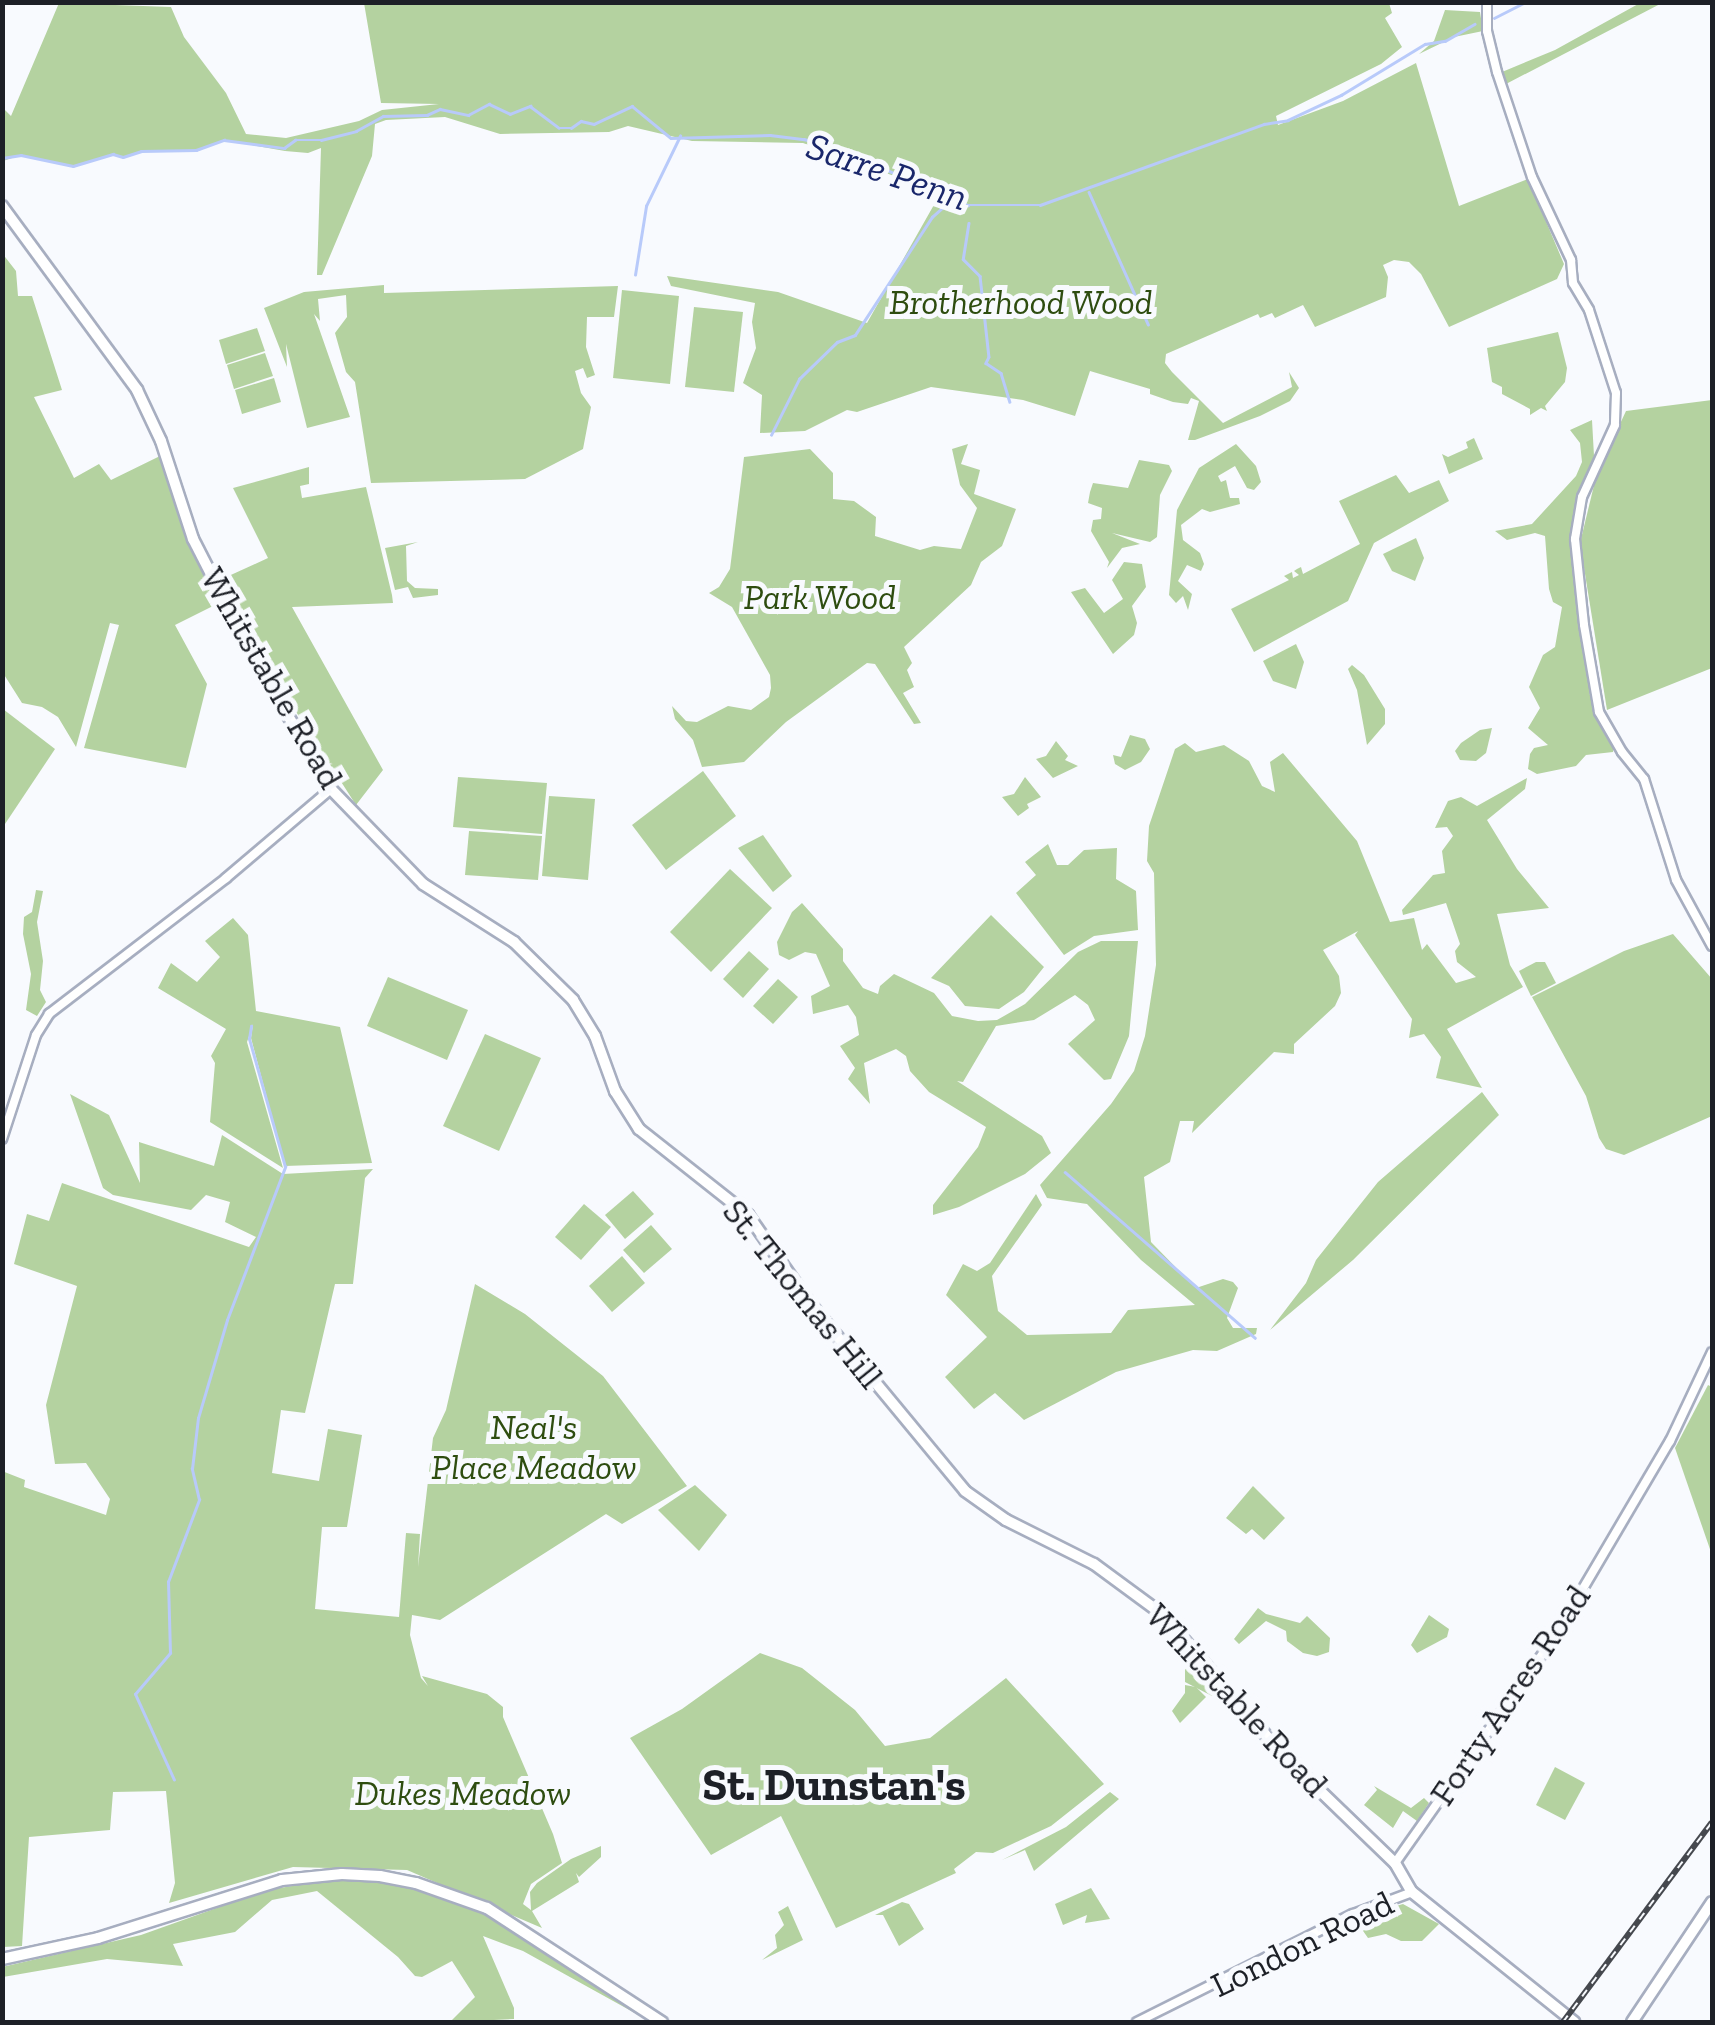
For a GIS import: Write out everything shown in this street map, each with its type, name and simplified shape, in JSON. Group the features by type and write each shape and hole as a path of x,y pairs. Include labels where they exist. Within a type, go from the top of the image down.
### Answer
{"main road":[{"name":"Whitstable Road","path":"2,206 141,399 161,441 181,508 203,558 331,789 423,884 514,942 573,1000 596,1036 615,1091"},
{"name":"St. Thomas Hill","path":"615,1091 642,1132 754,1222 808,1301 942,1464"},
{"name":"Whitstable Road","path":"942,1464 991,1512 1094,1564 1162,1614 1284,1754 1396,1863 1412,1892"},
{"path":"2,1959 98,1938 282,1880 342,1874 380,1876 442,1890 487,1908 662,2022"},
{"path":"1412,1892 1574,2022"},
{"path":"1632,2022 1712,1902"}],"street":[{"path":"1486,6 1498,72 1532,177 1570,260 1573,282 1589,310 1617,401 1615,425 1582,497 1575,539 1596,695 1617,744 1644,778 1676,880 1712,946"},
{"path":"2,1138 36,1035 49,1014 226,878 331,789"},
{"name":"Forty Acres Road","path":"1396,1863 1555,1636 1670,1441 1712,1352"},
{"name":"London Road","path":"1138,2022 1352,1914 1412,1892"}],"green space":[{"name":"Brotherhood Wood","path":"59,3 171,7 184,37 226,93 246,134 286,138 359,121 382,110 439,104 381,103 364,3 1389,3 1392,13 1385,18 1402,47 1381,64 1276,116 1278,125 1343,101 1416,63 1459,206 1528,179 1564,264 1557,279 1449,327 1421,274 1409,262 1394,260 1383,265 1388,277 1386,297 1315,327 1303,305 1275,318 1272,313 1260,318 1258,314 1166,354 1165,363 1172,372 1223,423 1292,387 1289,372 1299,388 1290,401 1260,416 1195,440 1188,440 1199,401 1191,398 1188,404 1173,402 1150,394 1150,389 1090,371 1075,416 1023,400 931,387 857,412 847,410 805,431 760,433 762,395 743,383 756,348 752,322 755,303 671,286 667,276 778,292 867,323 935,203 930,189 803,143 692,141 628,126 609,132 500,134 445,117 386,120 375,124 372,156 322,275 317,275 321,148 308,153 224,140 196,150 141,151 123,157 113,154 73,166 21,155 3,161 2,107 11,116"},
{"path":"1640,3 1662,3 1506,84 1502,72 1555,50"},
{"path":"1445,10 1480,12 1483,31 1454,37 1419,54 1434,41"},
{"path":"2,253 16,271 18,296 32,296 62,390 34,397 74,478 99,464 111,480 160,456 173,498 221,602 175,625 207,684 186,768 84,748 119,625 110,623 76,747 58,717 42,707 22,703 3,673"},
{"path":"384,285 384,293 618,286 614,317 587,317 586,347 595,375 587,378 583,368 575,371 581,393 591,407 583,449 525,479 371,483 355,382 346,372 335,333 347,317 346,295 318,299 320,321 314,314 350,417 307,428 286,344 287,367 264,308 304,292"},
{"path":"622,290 679,296 670,384 613,378"},
{"path":"694,307 743,312 734,392 685,387"},
{"path":"257,328 265,351 226,364 219,340"},
{"path":"1558,332 1567,368 1565,382 1545,406 1547,411 1541,408 1530,415 1530,409 1502,394 1502,387 1492,382 1487,348"},
{"path":"265,353 273,376 234,389 227,365"},
{"path":"274,378 281,402 242,414 235,390"},
{"path":"1712,400 1712,668 1607,710 1580,543 1597,473 1626,411"},
{"path":"1592,420 1594,456 1573,518 1572,555 1590,695 1614,745 1613,752 1586,755 1576,766 1537,774 1528,769 1530,754 1534,748 1548,745 1528,728 1540,708 1529,687 1543,655 1555,647 1562,607 1553,602 1549,589 1545,536 1535,533 1507,540 1495,531 1532,524 1576,476 1582,462 1580,443 1570,430"},
{"path":"1474,438 1483,459 1449,474 1442,454 1448,457 1468,448 1466,442"},
{"name":"Park Wood","path":"968,444 961,464 980,470 974,494 1016,509 1002,546 981,562 971,585 904,647 912,663 907,670 914,687 903,693 921,723 914,724 875,664 867,663 786,722 744,762 702,767 693,740 675,719 672,706 686,721 697,722 728,706 751,710 769,697 771,688 770,675 732,607 709,593 719,587 730,569 744,457 810,449 833,473 833,499 854,501 876,517 875,536 920,550 934,546 961,549 977,508 960,485 952,449"},
{"path":"1236,444 1256,466 1261,482 1254,490 1247,488 1235,466 1218,476 1221,482 1226,480 1230,498 1239,498 1240,504 1210,512 1202,509 1181,525 1183,540 1200,553 1204,564 1201,571 1187,565 1178,581 1192,594 1188,610 1183,596 1176,603 1169,595 1177,510 1199,468"},
{"path":"1139,460 1169,465 1172,471 1160,495 1157,537 1150,542 1112,533 1140,544 1122,548 1107,568 1109,562 1091,531 1093,520 1101,519 1102,508 1088,503 1090,492 1093,483 1128,488"},
{"path":"309,467 309,484 300,486 302,498 366,487 392,595 393,603 292,607 383,770 356,805 293,707 222,579 268,558 233,488"},
{"path":"1396,475 1409,493 1439,480 1449,501 1374,543 1348,601 1254,652 1231,609 1289,580 1284,576 1292,572 1293,578 1299,575 1294,571 1297,569 1301,567 1303,574 1360,544 1339,501"},
{"path":"1416,538 1424,558 1415,581 1392,571 1383,554"},
{"path":"418,542 406,546 407,581 415,588 438,589 438,595 413,598 408,587 395,590 385,548"},
{"path":"1124,562 1142,564 1146,587 1132,606 1137,623 1134,635 1113,654 1071,592 1085,588 1104,613 1123,599 1112,580"},
{"path":"1296,644 1304,662 1296,689 1273,681 1263,661"},
{"path":"1352,665 1364,675 1385,709 1385,724 1367,745 1357,690 1348,669"},
{"path":"3,709 55,749 3,827"},
{"path":"1492,728 1486,753 1476,761 1460,760 1455,751 1461,743 1480,730"},
{"path":"1130,735 1145,739 1150,749 1141,762 1125,770 1115,764 1113,755 1121,757"},
{"path":"1056,741 1068,756 1065,760 1078,766 1053,778 1036,759 1046,756"},
{"path":"1185,743 1196,752 1224,745 1249,761 1262,786 1275,792 1270,762 1283,753 1357,841 1390,922 1414,918 1422,950 1427,944 1456,983 1476,977 1457,962 1455,951 1460,944 1446,903 1403,915 1402,910 1433,875 1445,873 1442,851 1453,836 1447,827 1435,828 1448,801 1461,797 1477,806 1527,778 1525,789 1487,820 1517,869 1549,908 1497,914 1510,965 1523,987 1447,1029 1482,1088 1436,1078 1441,1057 1424,1034 1409,1038 1412,1019 1355,935 1358,931 1323,950 1339,976 1341,993 1335,1006 1294,1044 1294,1054 1274,1052 1192,1133 1194,1121 1180,1121 1170,1162 1144,1177 1151,1242 1196,1288 1223,1279 1233,1282 1238,1288 1227,1318 1233,1328 1257,1328 1256,1334 1217,1351 1193,1350 1116,1372 1024,1420 995,1393 974,1409 945,1377 987,1337 946,1295 963,1264 977,1271 990,1263 1036,1194 1042,1205 992,1276 998,1311 1027,1335 1111,1333 1128,1310 1195,1305 1141,1260 1087,1204 1047,1198 1040,1185 1111,1104 1134,1071 1145,1036 1156,965 1154,873 1147,861 1149,826 1175,749"},
{"path":"703,771 736,816 666,870 632,825"},
{"path":"458,777 547,783 542,834 453,827"},
{"path":"1025,777 1041,797 1027,804 1029,808 1018,816 1002,797 1014,794"},
{"path":"549,796 595,799 588,880 542,876"},
{"path":"469,831 542,836 538,880 465,875"},
{"path":"763,835 792,876 773,892 738,848"},
{"path":"1048,844 1057,865 1068,865 1084,850 1117,848 1116,879 1136,891 1138,930 1094,936 1064,955 1016,893 1036,875 1025,862"},
{"path":"730,869 772,908 711,972 670,932"},
{"path":"36,890 43,891 37,922 43,961 40,990 46,1002 37,1016 26,1010 31,974 23,934 24,917 32,912"},
{"path":"802,903 843,949 843,961 863,988 878,994 880,986 894,974 934,993 952,1016 978,1021 997,1020 1025,1004 1078,952 1101,941 1138,941 1129,1036 1111,1079 1104,1080 1068,1044 1095,1020 1088,1005 1075,995 1034,1020 996,1026 963,1082 957,1081 1042,1136 1051,1153 1025,1174 959,1207 933,1215 933,1205 978,1147 986,1127 929,1092 910,1071 906,1056 896,1049 864,1063 870,1104 848,1079 855,1068 840,1046 859,1035 856,1017 848,1005 813,1014 811,996 830,986 816,954 805,952 789,960 779,955 777,942 792,912"},
{"path":"991,915 1044,967 1024,992 999,1009 965,1006 949,986 931,978"},
{"path":"233,918 248,935 256,1011 340,1027 372,1163 285,1166 251,1038 253,1024 247,1042 283,1168 210,1122 215,1063 211,1056 226,1029 158,988 171,963 197,982 220,957 205,941"},
{"path":"1673,934 1712,979 1712,1116 1624,1155 1606,1149 1599,1138 1586,1096 1532,997 1624,951"},
{"path":"749,951 769,969 743,998 723,979"},
{"path":"1545,962 1556,983 1531,996 1519,971"},
{"path":"388,977 468,1010 447,1060 367,1026"},
{"path":"778,979 798,997 773,1024 753,1006"},
{"path":"485,1034 541,1058 499,1151 443,1126"},
{"path":"1482,1092 1499,1115 1353,1260 1270,1330 1306,1283 1316,1260 1378,1182"},
{"path":"70,1094 109,1115 140,1183 139,1142 214,1166 222,1135 283,1174 373,1169 365,1178 353,1284 335,1284 305,1413 281,1410 272,1473 319,1481 328,1429 362,1435 347,1527 322,1527 315,1609 399,1617 406,1533 420,1534 418,1567 433,1438 446,1410 475,1284 525,1314 603,1376 687,1486 622,1524 606,1514 440,1620 412,1615 410,1635 421,1678 428,1686 422,1676 487,1694 503,1707 503,1717 553,1834 562,1863 531,1884 523,1904 531,1910 530,1892 537,1883 571,1859 601,1846 601,1857 579,1877 576,1873 579,1882 532,1911 542,1928 407,1870 293,1867 169,1903 175,1883 166,1791 113,1792 110,1830 29,1837 22,1946 3,1947 2,1471 25,1480 24,1487 106,1515 110,1499 86,1463 55,1464 46,1405 77,1286 14,1264 27,1214 49,1221 62,1183 249,1247 256,1237 225,1222 230,1202 206,1195 191,1210 113,1195 103,1188"},
{"path":"633,1191 654,1214 625,1239 605,1215"},
{"path":"584,1204 611,1227 581,1260 555,1237"},
{"path":"651,1225 672,1249 644,1273 623,1250"},
{"path":"622,1256 645,1283 612,1312 589,1286"},
{"path":"1708,1385 1712,1387 1712,1555 1675,1448"},
{"path":"695,1485 727,1515 699,1551 658,1510"},
{"path":"1253,1486 1285,1518 1264,1540 1252,1529 1246,1534 1226,1518"},
{"path":"1258,1608 1300,1623 1307,1616 1330,1638 1329,1652 1317,1656 1303,1653 1287,1641 1286,1631 1266,1621 1239,1644 1234,1639"},
{"path":"1429,1615 1449,1629 1447,1637 1417,1653 1411,1645"},
{"path":"1190,1650 1217,1684 1200,1665 1217,1691 1212,1696 1185,1682 1185,1669 1196,1659 1186,1665 1179,1655"},
{"path":"760,1653 802,1668 855,1710 885,1746 930,1738 1006,1678 1104,1784 1051,1826 993,1853 976,1852 954,1869 956,1873 836,1928 781,1816 711,1855 630,1738 682,1709"},
{"path":"1185,1685 1196,1687 1206,1697 1180,1723 1172,1711 1185,1693"},
{"path":"1555,1767 1585,1783 1565,1820 1536,1805"},
{"path":"1374,1786 1411,1808 1424,1798 1429,1803 1417,1821 1403,1811 1393,1828 1364,1805 1377,1790"},
{"path":"1110,1792 1119,1799 1034,1871 1025,1850 1002,1860 1066,1827"},
{"path":"336,1879 401,1884 465,1903 569,1962 651,2022 523,1951 483,1936 514,2008 514,2019 450,2022 475,1997 452,1961 422,1977 415,1976 398,1957 317,1891 272,1900 235,1932 173,1944 183,1966 107,1959 3,1977 2,1967 141,1935 267,1890"},
{"path":"1091,1888 1110,1919 1085,1923 1087,1915 1063,1925 1055,1904"},
{"path":"902,1902 909,1904 924,1929 899,1946 883,1915 875,1915"},
{"path":"1403,1904 1439,1924 1422,1941 1401,1941 1386,1934 1368,1938 1354,1918"},
{"path":"788,1906 803,1940 762,1960 777,1948 775,1935 784,1925 778,1912"}],"waterway":[{"name":"Sarre Penn","path":"1494,18 1526,2"},
{"name":"Sarre Penn","path":"2,158 21,155 73,166 113,154 123,157 141,151 196,150 224,140 284,148 295,140 321,140 356,131 383,116 427,115 440,109 468,115 489,104 510,114 530,106 559,128 571,128 581,121 594,124 632,106 671,138 770,135 804,139 836,148 968,205 1040,205 1264,124 1288,120 1341,95 1425,44 1445,41 1475,24"},
{"path":"635,275 646,206 680,136"},
{"path":"1089,192 1148,324"},
{"path":"771,435 799,379 837,342 855,335 932,217 952,199"},
{"path":"969,223 963,259 980,276 989,357 986,363 1001,373 1010,402"},
{"path":"174,1780 135,1694 170,1653 168,1582 199,1500 192,1469 198,1418 227,1320 285,1167 249,1039 251,1026"},
{"path":"1065,1172 1255,1338"}],"railway":[{"path":"1563,2022 1712,1822"}],"district":[{"name":"St. Dunstan's","path":"834,1786"}],"park label":[{"name":"Neal's Place Meadow","path":"534,1447"},
{"name":"Dukes Meadow","path":"463,1793"}]}
